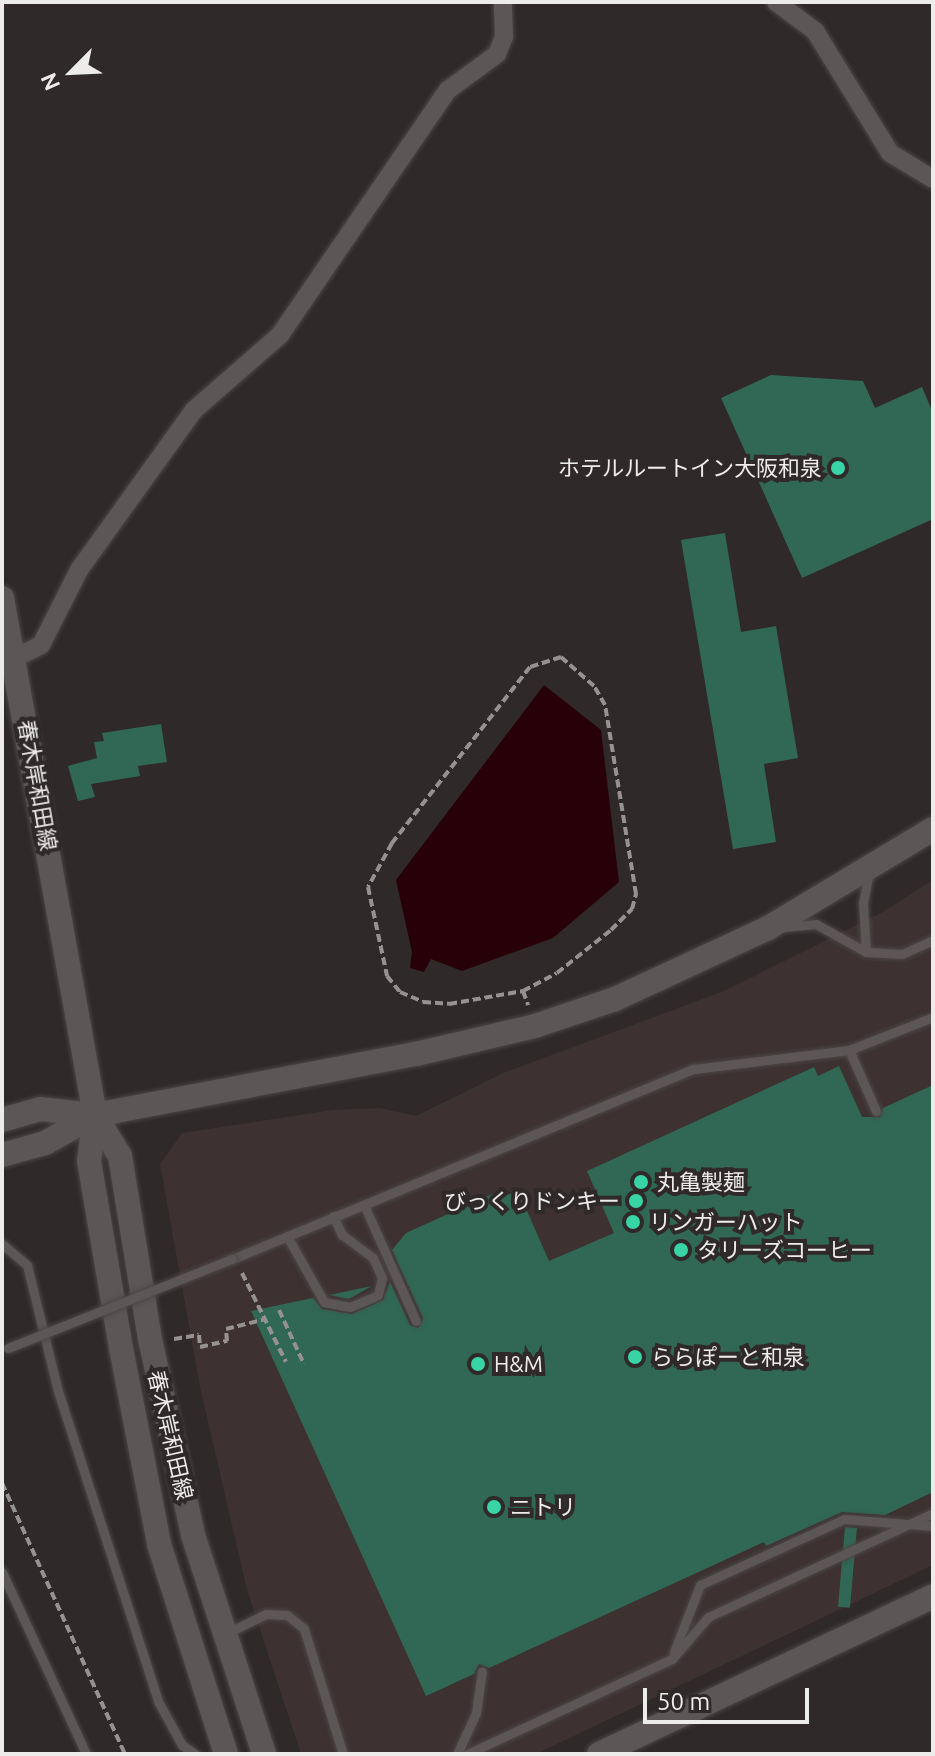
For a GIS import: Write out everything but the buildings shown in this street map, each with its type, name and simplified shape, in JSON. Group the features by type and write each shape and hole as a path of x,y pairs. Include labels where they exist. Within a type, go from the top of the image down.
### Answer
{"main road":[{"name":"春木岸和田線","path":"2,598 9,661 95,1115 89,1161 159,1544 226,1754"},
{"path":"2,1120 40,1109 95,1115 416,1054 535,1026 615,999 768,928 933,829"},
{"name":"春木岸和田線","path":"95,1115 120,1156 150,1339 193,1535 264,1754"},
{"path":"2,1155 45,1143 95,1115"},
{"path":"599,1754 933,1596"}],"street":[{"path":"9,661 41,645 79,570 194,410 280,335 448,90 497,54 504,37 503,2"},
{"path":"776,2 815,31 890,153 933,179"}],"lane":[{"path":"866,952 863,903 869,870"},
{"path":"768,928 816,924 866,952 902,954 933,940"},
{"path":"5,1349 694,1069 849,1050 933,1017"},
{"path":"849,1050 876,1111"},
{"path":"364,1205 416,1321"},
{"path":"287,1236 324,1302 350,1307 378,1295 382,1278 373,1258 342,1235 333,1216"},
{"path":"2,1244 27,1265 58,1391 159,1703 182,1745 195,1754"},
{"path":"467,1754 672,1659 708,1617 933,1513"},
{"path":"672,1659 700,1585 844,1519 933,1526"},
{"path":"2,1572 86,1754"},
{"path":"224,1634 266,1614 287,1615 304,1629 343,1754"},
{"path":"457,1754 476,1713 482,1671"}],"path":[{"path":"561,657 594,686 605,705 636,894 632,909 611,930 557,973 523,991 449,1004 423,1002 400,992 387,976 368,887 392,843 530,667 561,657"},
{"path":"523,991 535,1026"},
{"path":"237,1276 245,1272 286,1362"},
{"path":"279,1310 304,1364"},
{"path":"172,1340 199,1335 200,1347 227,1341 226,1329 266,1319"},
{"path":"2,1483 125,1754"}],"shaded area":[{"path":"544,685 601,730 619,882 553,938 462,971 431,959 424,972 410,968 412,952 396,880"},
{"path":"933,880 933,1565 536,1754 301,1754 247,1590 200,1387 160,1164 182,1133 332,1110 380,1108 416,1116 503,1073 724,991 881,913"}],"place":[{"name":"ホテルルートイン大阪和泉","path":"838,468"},
{"name":"丸亀製麺","path":"641,1182"},
{"name":"びっくりドンキー","path":"636,1201"},
{"name":"リンガーハット","path":"633,1222"},
{"name":"タリーズコーヒー","path":"681,1250"},
{"name":"ららぽーと和泉","path":"635,1357"},
{"name":"H&M","path":"478,1364"},
{"name":"ニトリ","path":"494,1507"}]}
